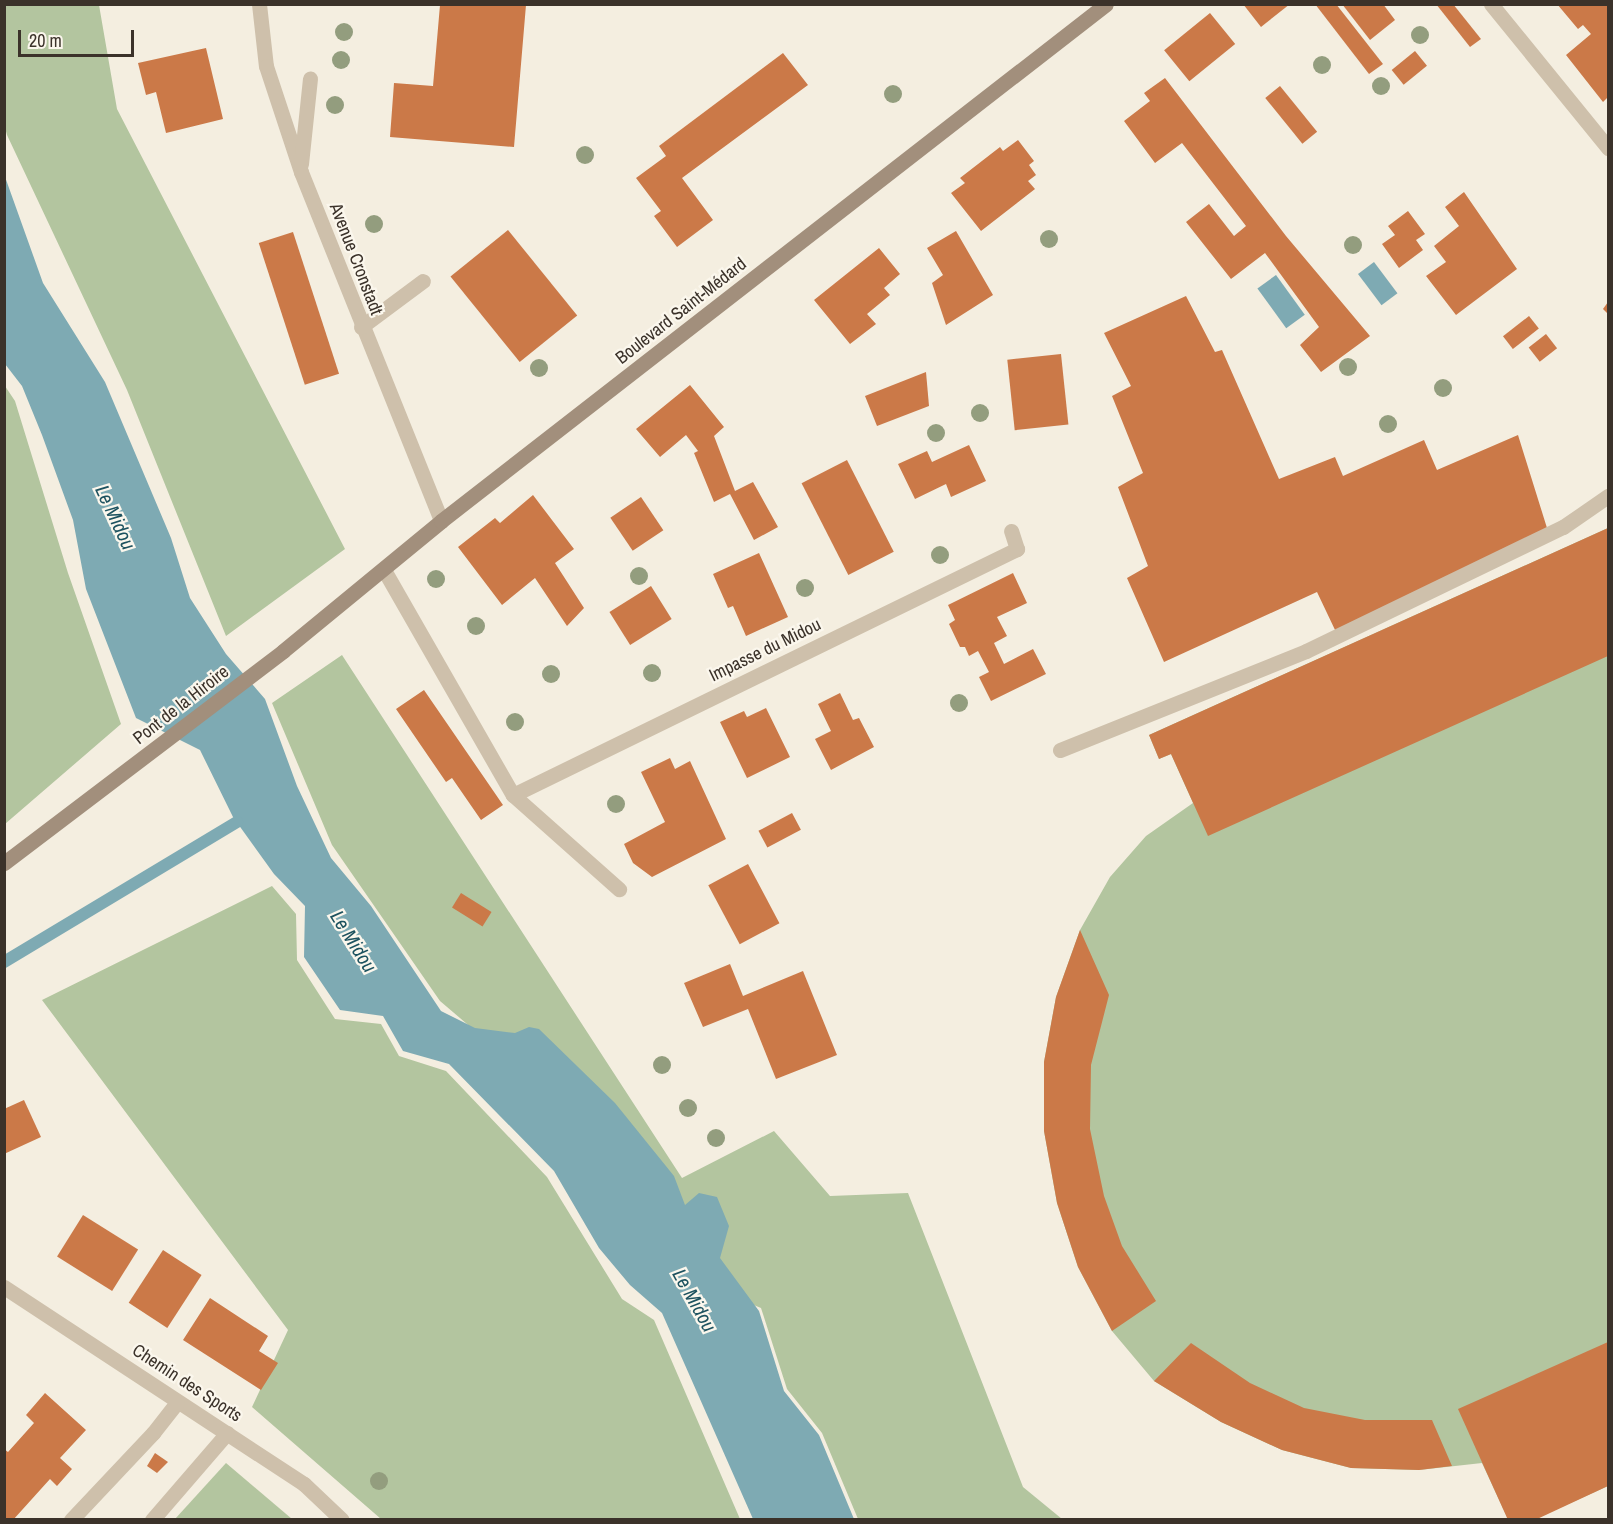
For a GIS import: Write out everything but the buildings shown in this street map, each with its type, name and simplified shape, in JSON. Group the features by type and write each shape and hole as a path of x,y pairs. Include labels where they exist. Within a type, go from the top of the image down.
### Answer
{"main road":[{"name":"Boulevard Saint-Médard","path":"283,651 441,521 1106,4"},
{"name":"Pont de la Hiroire","path":"4,863 283,651"}],"street":[{"name":"Avenue Cronstadt","path":"259,4 266,66 301,172 441,521"},
{"path":"1491,4 1608,148"},
{"path":"301,172 310,78"},
{"path":"362,327 423,281"},
{"path":"1060,750 1306,651 1563,527 1608,496"},
{"name":"Impasse du Midou","path":"513,795 1017,549 1011,531"},
{"path":"384,570 513,795 619,889"},
{"name":"Chemin des Sports","path":"4,1287 304,1484 342,1520"},
{"path":"71,1520 153,1432 177,1402"},
{"path":"152,1520 227,1433"}],"green space":[{"path":"4,5 99,5 117,109 345,549 226,636 127,390 7,135 4,124"},
{"path":"5,386 15,401 68,573 121,724 5,824"},
{"path":"1608,528 1608,1486 1535,1519 1508,1519 1482,1463 1419,1470 1351,1468 1282,1450 1221,1422 1154,1381 1112,1331 1078,1267 1057,1203 1044,1131 1044,1062 1056,997 1080,930 1110,877 1146,836 1193,803 1171,754 1159,759 1149,735"},
{"path":"342,655 682,1178 774,1131 830,1196 908,1193 1023,1487 1062,1519 858,1519 822,1433 787,1389 761,1308 727,1294 589,1128 440,1001 332,845 272,703"},
{"path":"272,886 296,914 297,960 335,1019 381,1024 399,1056 446,1071 547,1177 622,1299 654,1320 740,1519 381,1519 252,1407 288,1330 42,1000"},
{"path":"226,1463 292,1519 175,1519"}],"water":[{"name":"Le Midou","path":"4,174 43,283 105,382 171,538 190,598 226,654 265,699 297,786 331,858 371,906 441,1011 475,1028 515,1033 529,1027 539,1029 615,1103 674,1176 685,1205 699,1193 717,1197 729,1226 720,1258 759,1311 784,1391 819,1435 854,1519 753,1519 662,1313 630,1285 599,1248 554,1171 449,1064 403,1051 383,1016 340,1010 304,957 305,906 274,874 233,817 200,750 136,718 86,589 73,520 42,435 22,386 5,364"},
{"path":"1374,262 1397,293 1381,305 1358,274"},
{"path":"1276,275 1305,315 1286,328 1257,289"}],"waterway":[{"path":"4,962 237,822"}]}
